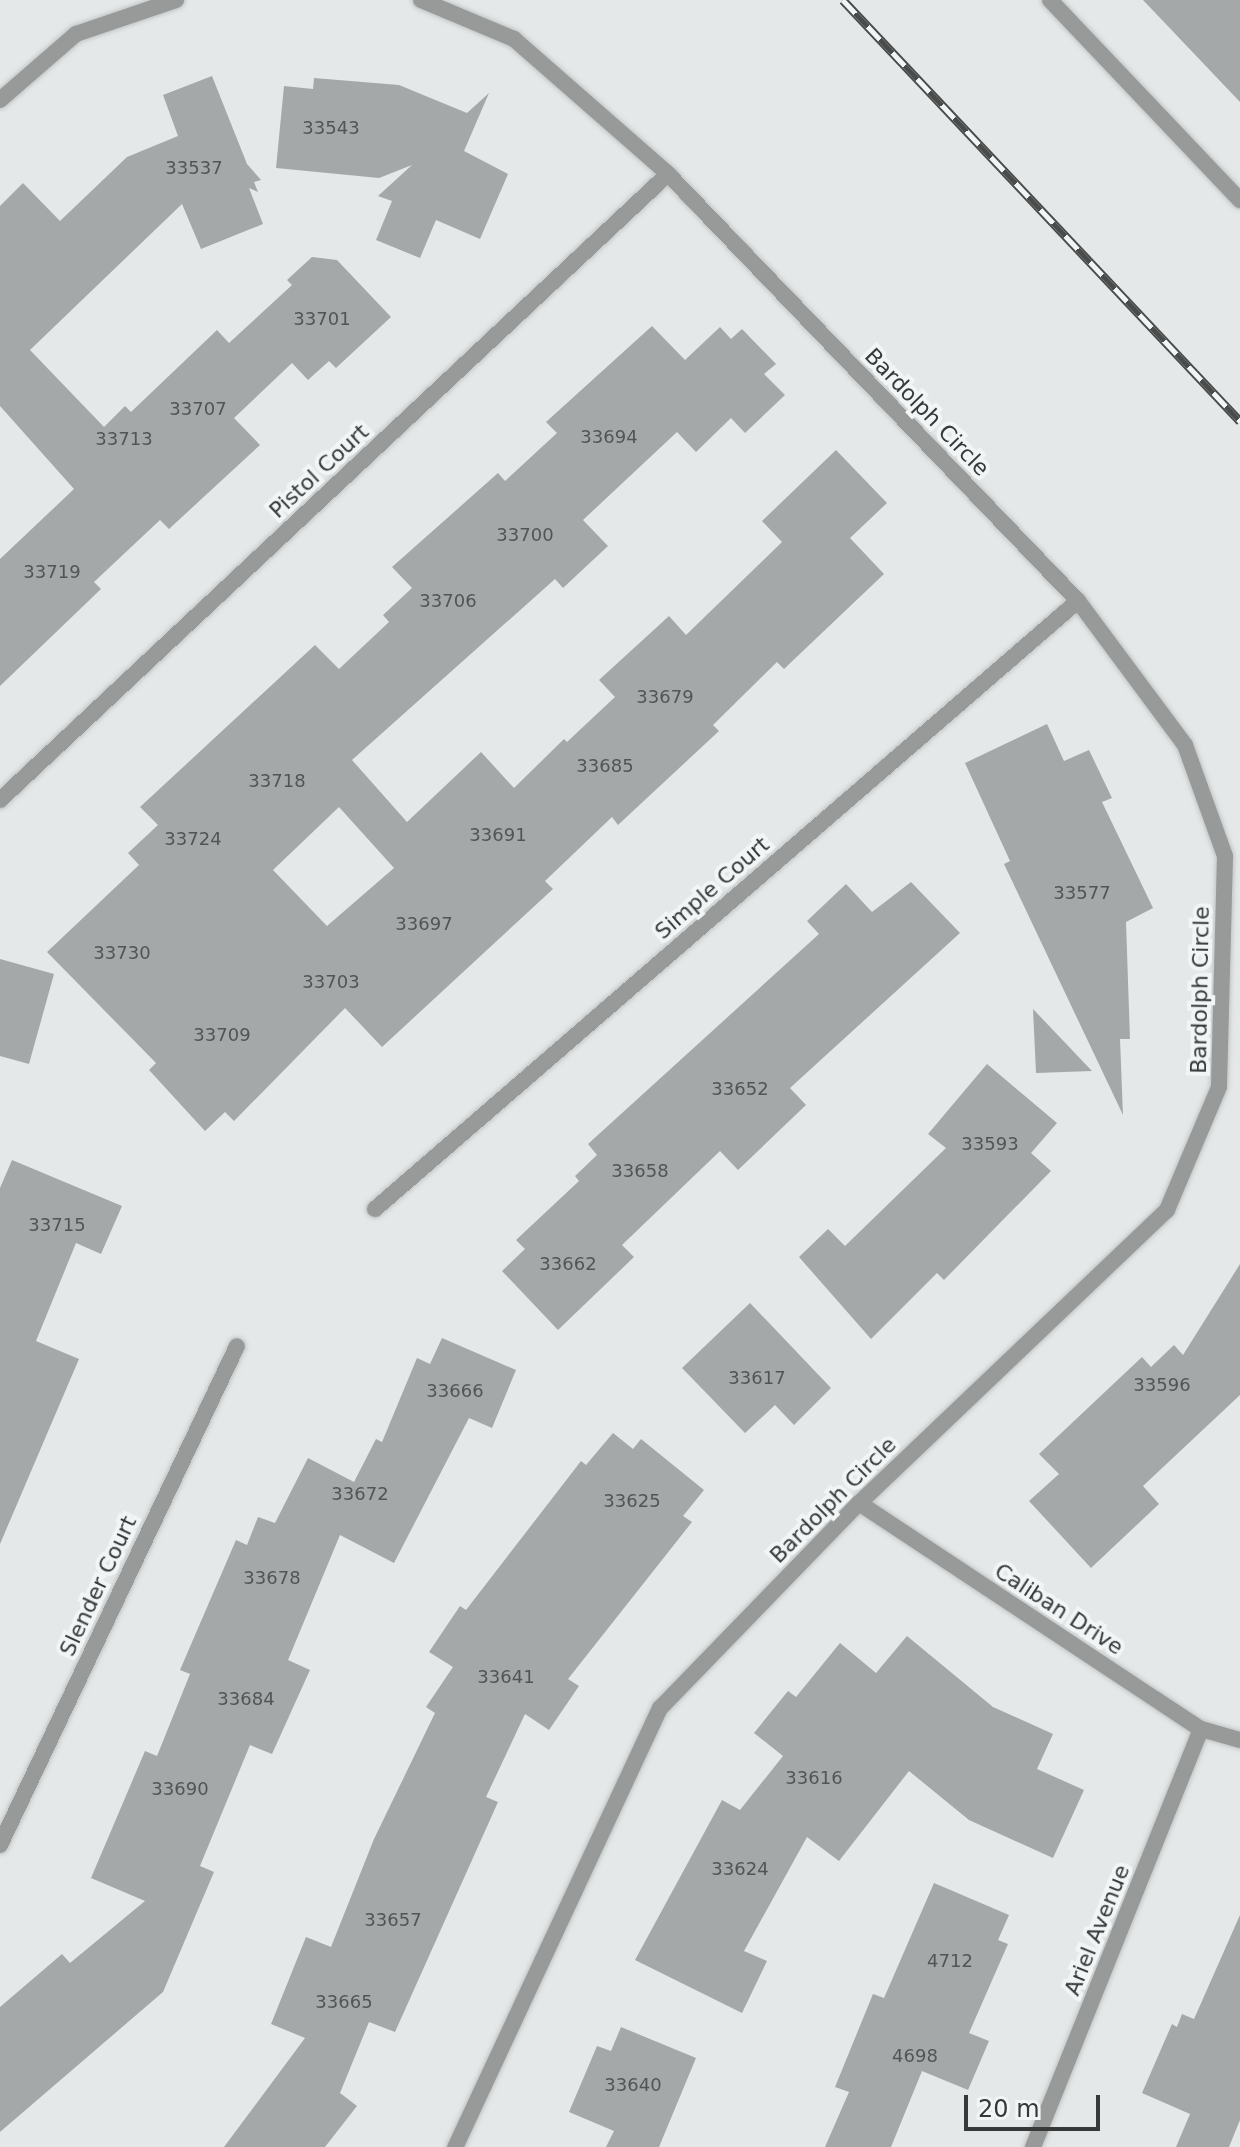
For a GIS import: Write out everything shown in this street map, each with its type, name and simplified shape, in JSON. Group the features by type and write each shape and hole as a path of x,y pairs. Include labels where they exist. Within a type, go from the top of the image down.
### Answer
{"street":[{"path":"0,100 76,34 176,0"},
{"name":"Bardolph Circle","path":"421,0 514,39 668,174 1078,601 1185,745 1225,856 1219,1087 1167,1210 859,1503 660,1708 455,2147"},
{"path":"1050,0 1240,200"},
{"name":"Pistol Court","path":"0,800 668,174"},
{"name":"Simple Court","path":"375,1209 1078,601"},
{"name":"Slender Court","path":"0,1845 237,1346"},
{"name":"Caliban Drive","path":"859,1503 1201,1729 1240,1740"},
{"name":"Ariel Avenue","path":"1033,2147 1201,1729"}],"building":[{"path":"1143,0 1240,0 1240,102"},
{"path":"212,76 247,164 261,180 254,182 258,192 249,188 263,224 201,249 182,204 30,350 104,427 125,406 131,412 217,330 229,343 292,285 287,280 312,257 337,260 391,317 336,368 329,361 308,380 292,363 234,418 260,445 169,529 160,520 94,582 101,589 0,686 0,559 74,489 0,406 0,206 23,183 60,221 127,157 178,136 163,95"},
{"path":"314,78 399,85 467,113 489,93 464,151 508,174 480,239 436,220 420,258 376,240 392,201 378,196 412,165 379,178 276,168 284,86 313,89"},
{"path":"652,326 685,360 720,327 731,339 742,329 776,364 764,374 785,395 745,433 731,418 696,452 677,432 583,520 608,546 563,588 555,579 352,760 407,822 481,752 514,788 564,739 567,742 615,697 599,680 669,616 686,635 782,542 762,521 836,450 887,503 850,538 884,574 784,669 777,662 713,725 719,731 618,825 612,817 545,881 553,889 382,1047 345,1008 234,1121 225,1112 205,1131 149,1070 156,1063 47,952 139,865 128,853 158,825 140,807 315,645 339,669 389,622 383,615 412,588 392,567 498,473 505,481 557,433 546,422","holes":["339,807 394,868 327,926 273,870"]},
{"path":"1047,724 1064,761 1089,750 1112,798 1102,802 1153,908 1126,922 1130,1039 1120,1039 1123,1115 1004,864 1010,861 965,763"},
{"path":"911,882 960,933 790,1088 806,1105 738,1170 720,1151 622,1245 634,1257 558,1330 502,1271 525,1249 516,1240 579,1181 575,1176 597,1155 588,1144 819,934 807,921 846,884 872,912"},
{"path":"0,959 54,974 29,1064 0,1056"},
{"path":"1033,1009 1092,1071 1036,1073"},
{"path":"987,1064 1057,1123 1031,1153 1051,1171 944,1280 937,1273 871,1339 799,1257 828,1229 845,1246 946,1148 928,1134"},
{"path":"12,1160 122,1206 101,1254 76,1243 36,1341 79,1359 0,1544 0,1188"},
{"path":"1240,1264 1240,1395 1143,1486 1159,1504 1091,1568 1029,1501 1059,1474 1039,1454 1142,1357 1151,1367 1174,1345 1183,1355"},
{"path":"750,1303 831,1388 794,1425 775,1405 745,1433 682,1368"},
{"path":"442,1338 516,1370 492,1428 469,1418 394,1563 340,1535 288,1660 310,1670 272,1754 250,1745 200,1866 214,1872 163,1992 0,2132 0,2007 62,1954 70,1963 145,1901 91,1878 145,1751 157,1756 190,1674 180,1670 236,1540 247,1545 258,1517 275,1523 308,1458 354,1482 376,1439 382,1442 417,1358 430,1364"},
{"path":"613,1433 633,1449 641,1439 704,1490 683,1516 692,1522 568,1679 579,1686 549,1730 525,1714 486,1797 498,1802 395,2032 369,2022 340,2093 357,2106 325,2147 224,2147 305,2038 271,2024 306,1937 331,1947 374,1839 435,1713 426,1707 453,1667 429,1652 460,1606 466,1610 581,1461 586,1465"},
{"path":"907,1636 993,1707 1053,1734 1037,1769 1084,1790 1053,1858 969,1820 909,1771 839,1861 807,1837 744,1951 767,1961 742,2013 635,1960 722,1800 740,1810 783,1756 754,1733 788,1691 796,1697 840,1643 876,1673"},
{"path":"934,1883 1009,1915 998,1940 1008,1944 969,2033 989,2041 968,2090 922,2071 891,2147 825,2147 849,2092 835,2087 873,1994 884,1998"},
{"path":"1240,1915 1240,2120 1229,2147 1176,2147 1190,2114 1142,2093 1172,2024 1177,2027 1182,2014 1194,2019"},
{"path":"621,2027 696,2058 659,2147 606,2147 614,2131 569,2112 597,2046 611,2051"}],"railway":[{"path":"843,0 1240,421"}]}
